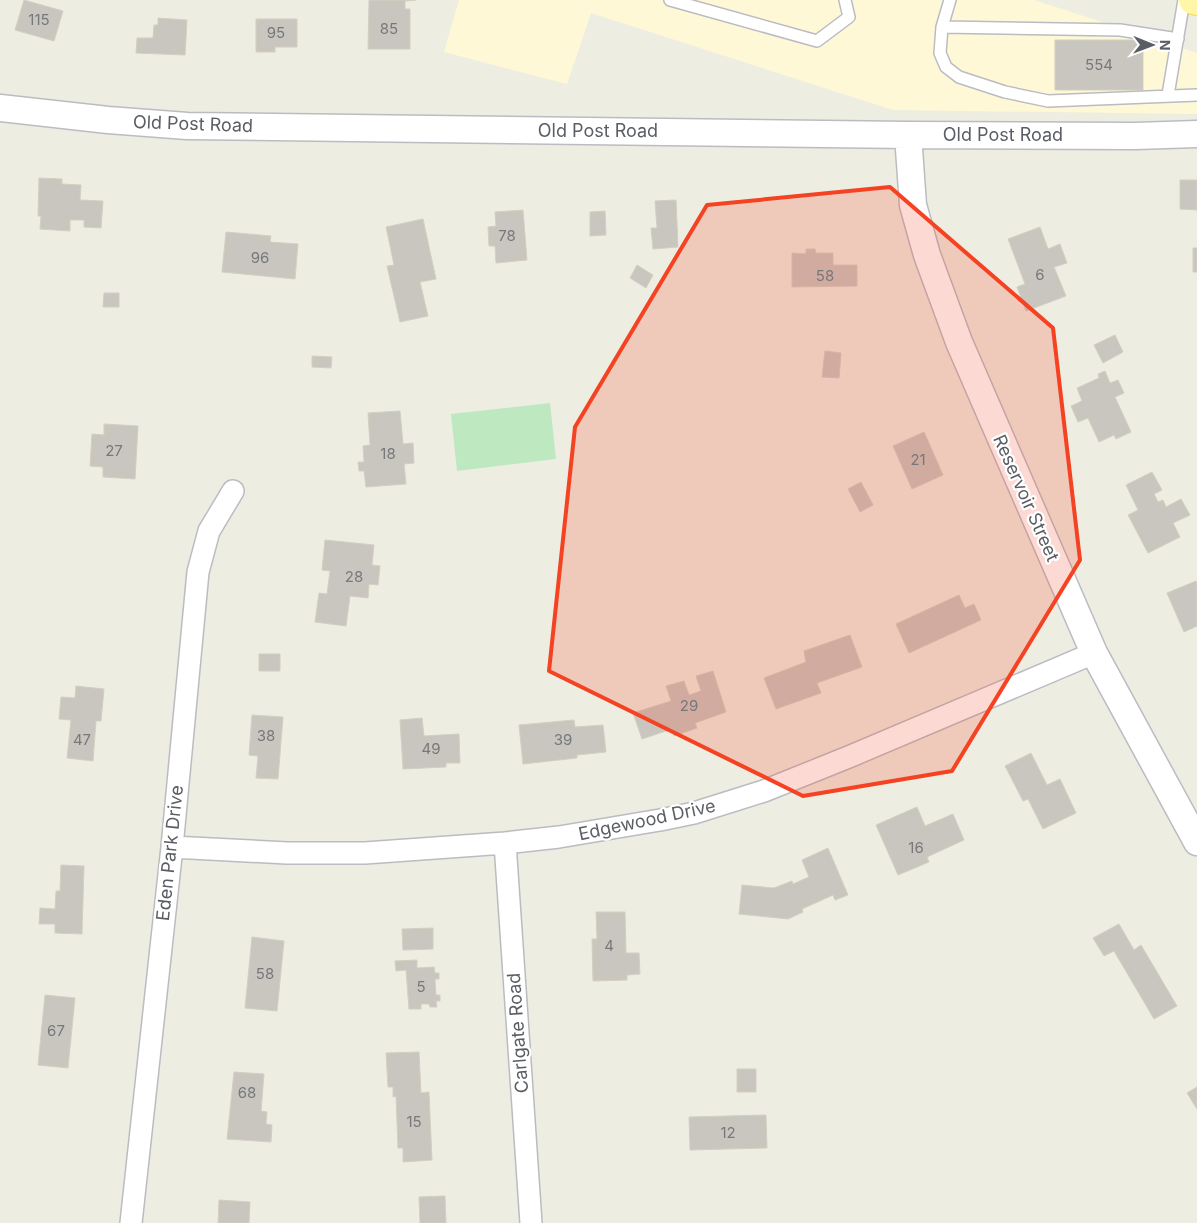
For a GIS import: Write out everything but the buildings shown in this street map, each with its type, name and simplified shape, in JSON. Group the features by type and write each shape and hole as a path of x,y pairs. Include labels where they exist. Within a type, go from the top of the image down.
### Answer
{"main road":[{"path":"1192,0 1197,2"}],"street":[{"name":"Old Post Road","path":"0,108 108,120 188,126 908,135 1135,136 1197,134"},
{"name":"Reservoir Street","path":"908,135 913,205 927,255 963,351 1094,653 1197,842"},
{"name":"Eden Park Drive","path":"131,1223 172,847 198,572 209,531 233,491"},
{"name":"Edgewood Drive","path":"172,847 287,853 365,853 504,843 589,833 643,823 694,812 747,796 851,756 1094,653"},
{"name":"Carlgate Road","path":"504,843 531,1223"}],"lane":[{"path":"670,0 817,41 848,16 845,0"},
{"path":"950,0 942,27 940,53 946,67 959,76 1005,92 1048,101 1197,95"},
{"path":"1168,95 1184,0"},
{"path":"942,27 1120,30 1178,39"}],"highlighted area":[{"path":"890,187 1053,328 1080,560 952,771 803,796 549,671 575,427 707,205"}],"shaded area":[{"path":"459,0 1034,0 1197,53 1197,114 893,110 591,13 567,84 444,52"}],"green space":[{"path":"550,403 556,459 457,471 451,414"}]}
